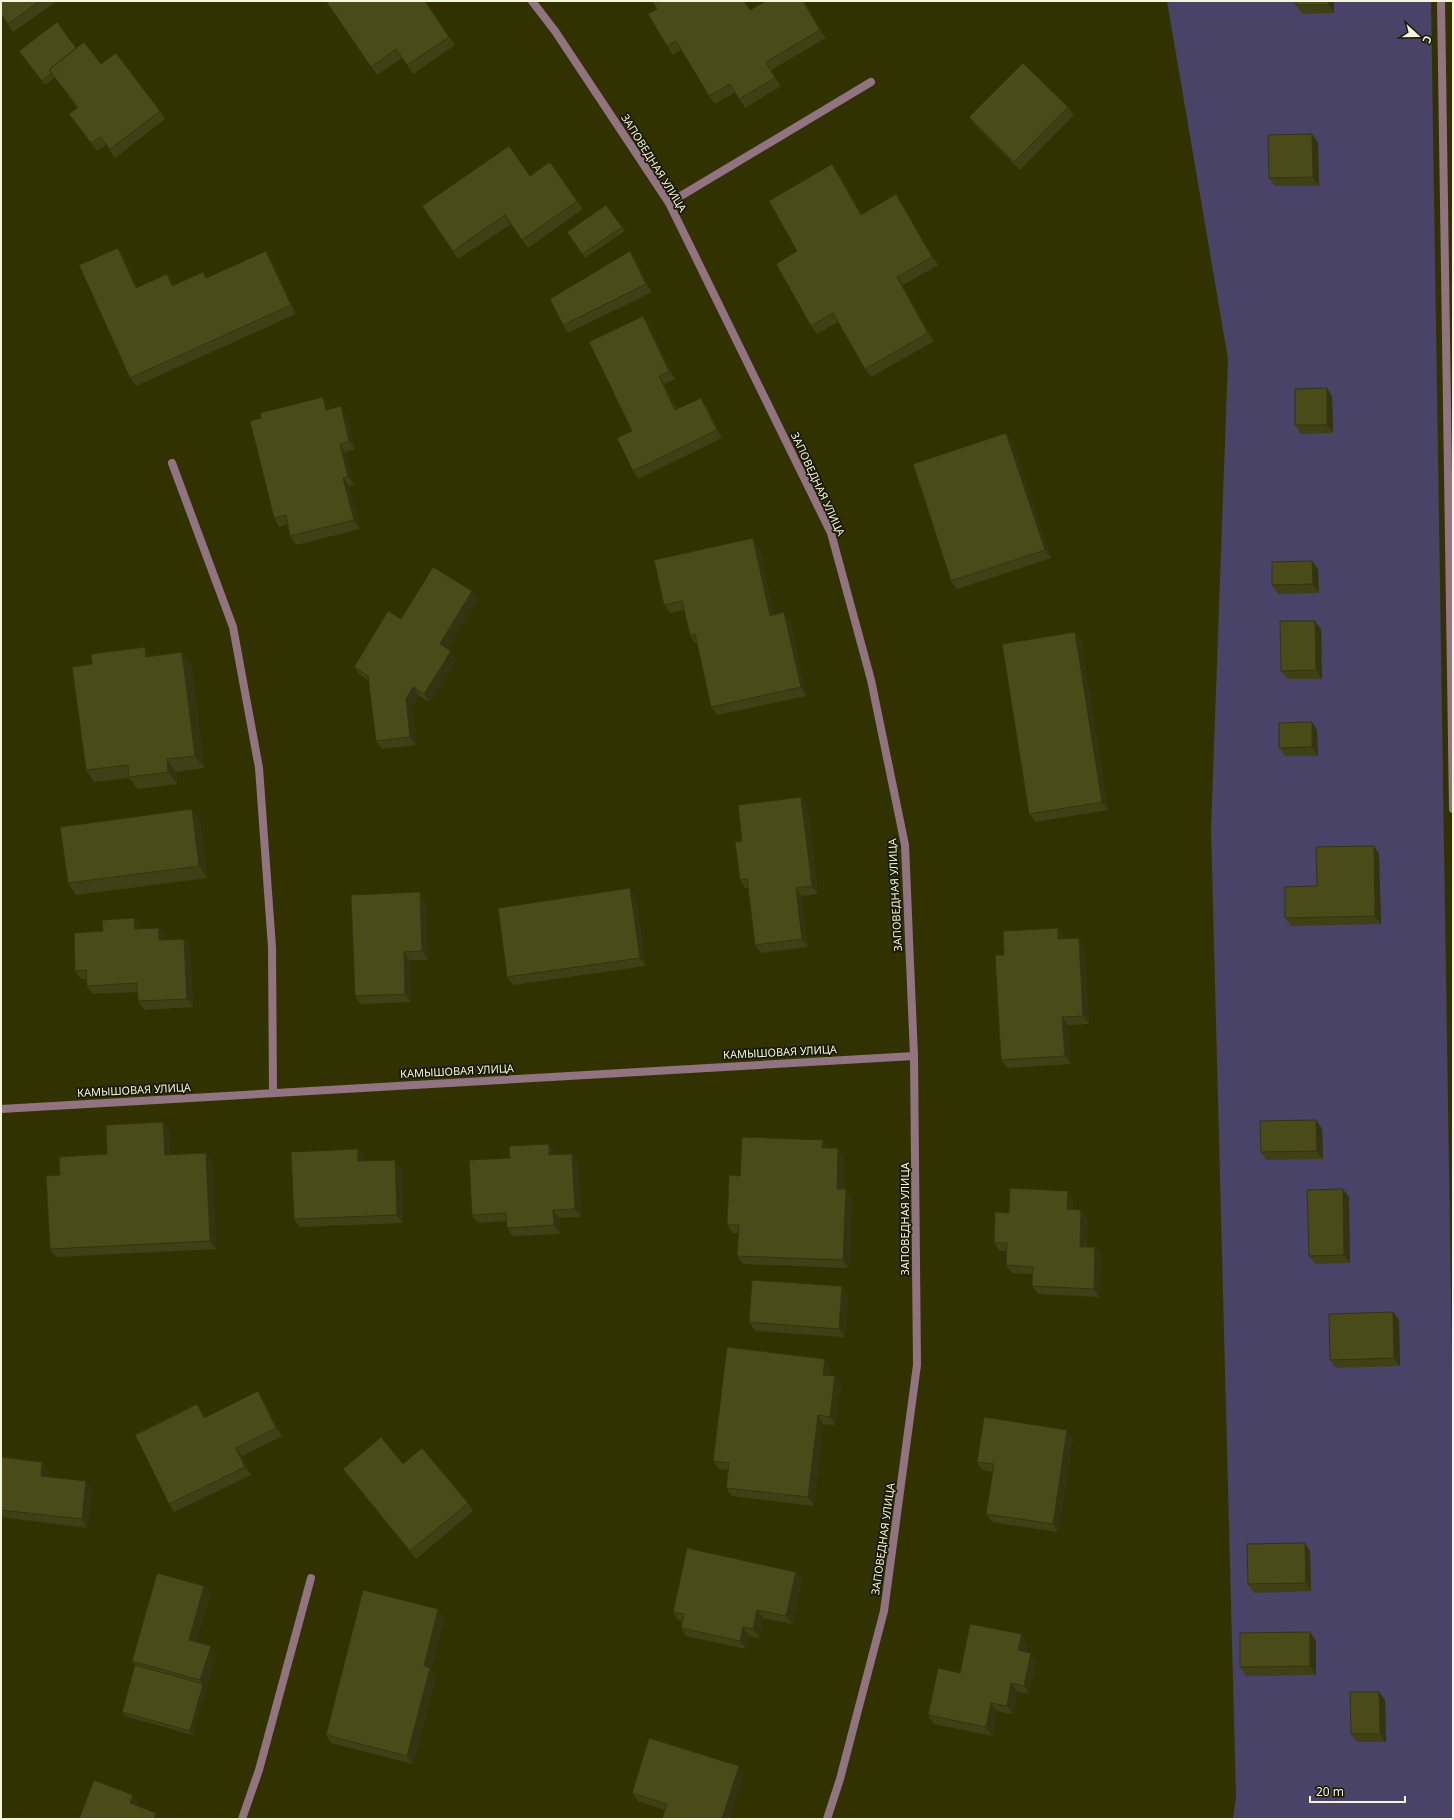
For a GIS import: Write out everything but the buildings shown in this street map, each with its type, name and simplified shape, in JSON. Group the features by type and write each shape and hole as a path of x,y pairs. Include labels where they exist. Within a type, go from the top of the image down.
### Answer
{"street":[{"name":"ЗАПОВЕДНАЯ УЛИЦА","path":"532,1 555,31 669,203 832,533 871,680 905,845 914,1056 917,1365 884,1611 840,1779 827,1819"},
{"path":"1440,1 1453,810"},
{"path":"669,203 871,82"},
{"path":"172,463 233,627 259,768 272,947 273,1093"},
{"name":"КАМЫШОВАЯ УЛИЦА","path":"1,1109 914,1056"},
{"path":"242,1819 259,1770 311,1578"}],"shaded area":[{"path":"1167,1 1431,1 1453,1431 1453,1819 1233,1819 1236,1798 1211,828 1228,359"}]}
